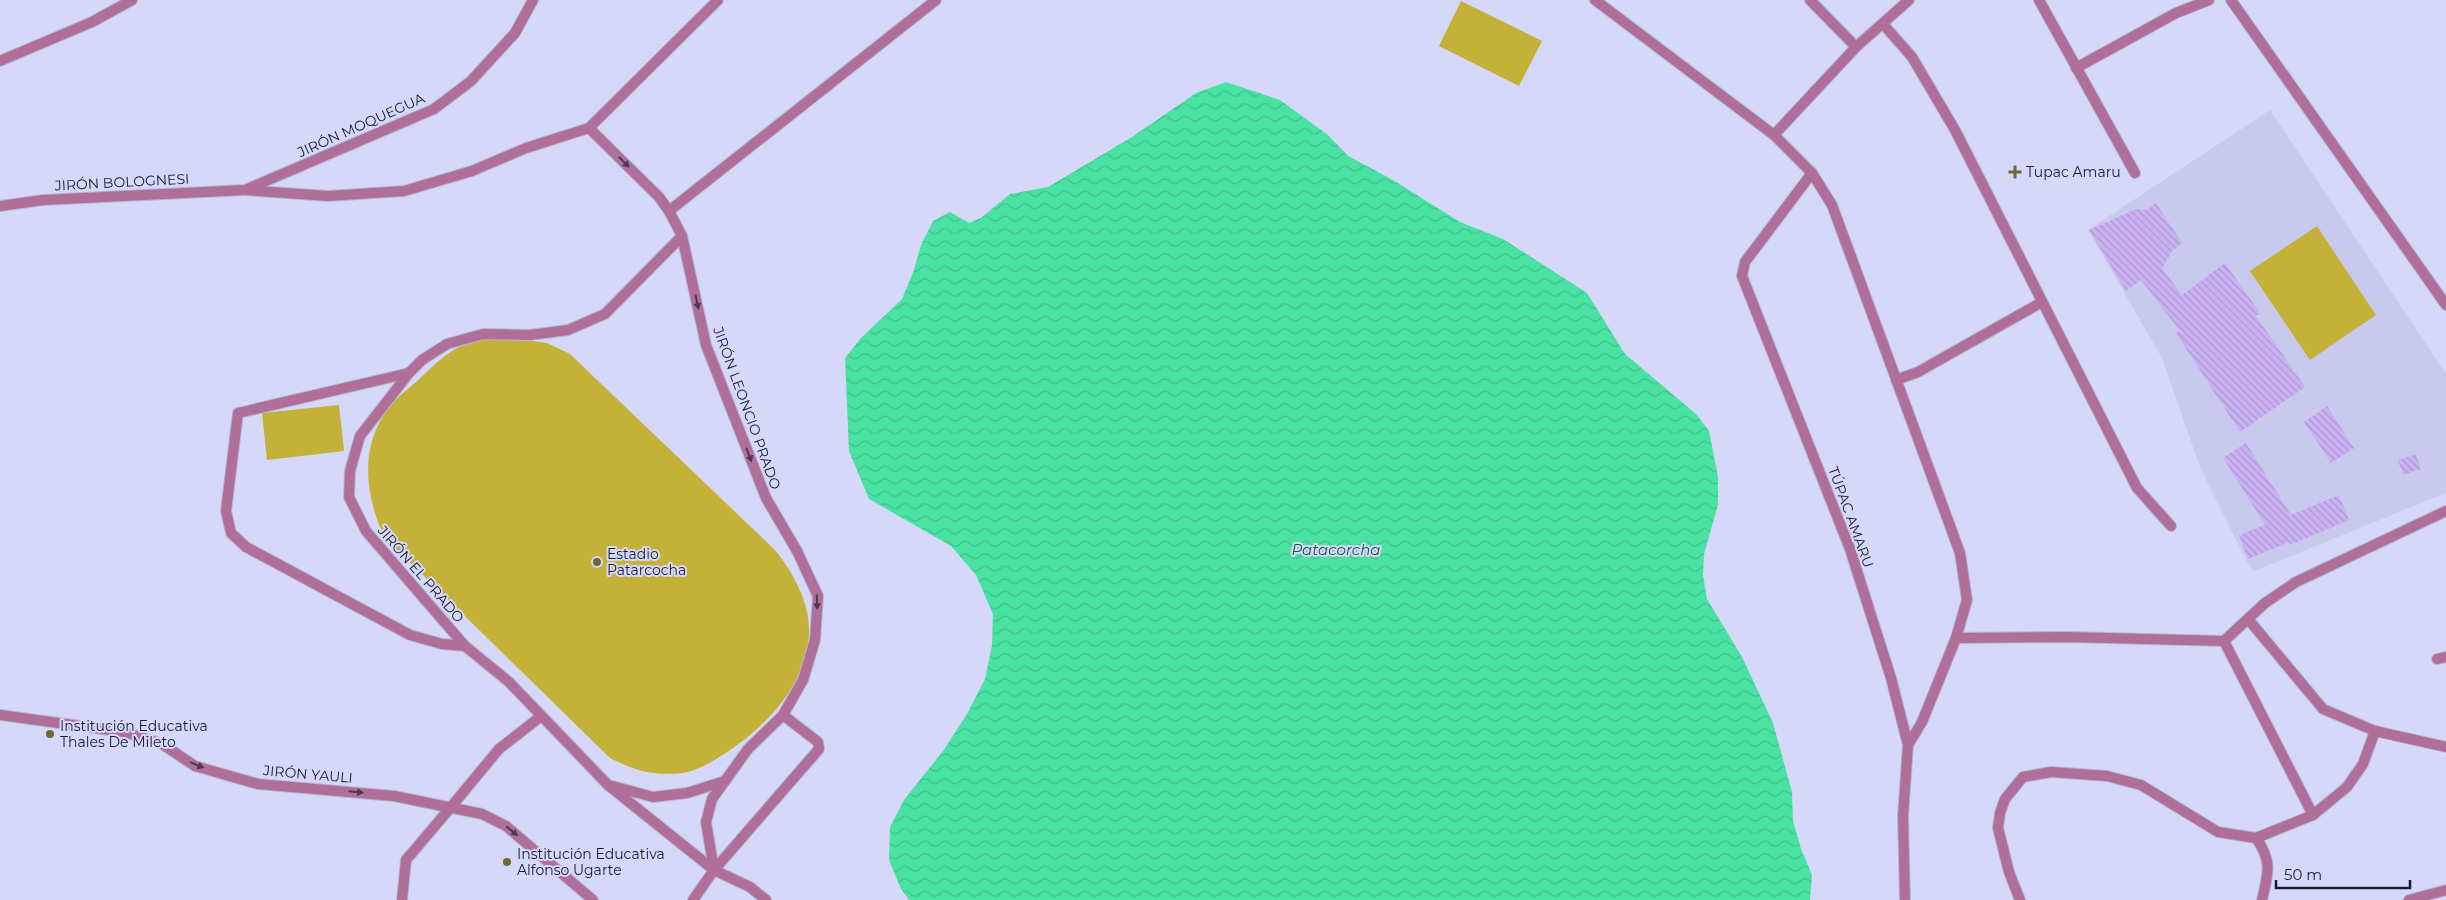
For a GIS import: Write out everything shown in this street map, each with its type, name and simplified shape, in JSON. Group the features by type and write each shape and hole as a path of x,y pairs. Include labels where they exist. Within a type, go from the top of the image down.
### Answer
{"street":[{"path":"0,61 92,22 132,0"},
{"name":"JIRÓN MOQUEGUA","path":"246,190 434,109 472,81 515,33 533,0"},
{"path":"246,190 328,196 404,191 472,171 526,148 589,128 718,0"},
{"path":"670,212 936,0"},
{"path":"1595,0 1774,135 1812,172 1832,205 1960,553 1967,600 1956,638 1922,722 1908,745"},
{"path":"1810,0 1856,47"},
{"path":"1774,135 1856,47 1909,0"},
{"path":"2039,0 2135,173"},
{"path":"2076,68 2176,13 2209,0"},
{"path":"2231,0 2446,305"},
{"path":"1883,24 1912,57 1955,130 2137,488 2171,526"},
{"name":"JIRÓN LEONCIO PRADO","path":"589,128 659,197 670,212 682,236 706,346 766,498 798,551 818,596 815,640 803,680 783,715 748,749 712,799 706,822 714,870"},
{"name":"TÚPAC AMARU","path":"1812,172 1745,262 1742,276 1850,549 1891,678 1908,745 1903,816 1905,900"},
{"name":"JIRÓN BOLOGNESI","path":"0,206 43,200 246,190"},
{"name":"JIRÓN EL PRADO","path":"682,236 605,314 568,330 530,335 483,334 447,344 422,360 409,373 360,436 350,471 349,497 366,531 465,646 509,682 540,717 608,785 714,870 750,887 766,900"},
{"path":"1896,380 1918,372 2042,302"},
{"path":"409,373 238,413 226,511 231,533 246,547 410,635 442,644 465,646"},
{"path":"1956,638 2068,637 2224,641 2265,603 2296,582 2446,510"},
{"path":"2248,619 2323,709 2375,731 2446,747"},
{"path":"2224,641 2313,816"},
{"name":"JIRÓN YAULI","path":"0,715 124,732 162,744 195,766 258,784 394,796 482,814 506,826 593,900"},
{"path":"693,900 714,870 818,749 818,742 783,715"},
{"path":"402,900 406,860 499,749 540,717"},
{"path":"2020,900 2009,872 1998,828 2000,812 2005,799 2024,777 2051,772 2107,776 2141,786 2218,832 2256,838 2313,816 2347,787 2364,764 2375,731"},
{"path":"608,785 654,797 687,792 725,781"},
{"path":"2256,838 2266,852 2268,870 2262,900"},
{"path":"2409,900 2446,890"}],"shaded area":[{"path":"1461,1 1542,41 1519,86 1439,46"},
{"path":"2270,110 2446,374 2446,493 2254,571 2247,562 2200,467 2162,358 2088,230"},
{"path":"2317,226 2376,315 2310,360 2250,271"},
{"name":"Estadio Patarcocha","path":"494,336 547,343 570,354 776,551 799,588 806,609 809,630 807,650 802,668 793,686 768,719 753,733 721,756 703,766 683,773 663,774 637,769 610,758 384,537 369,488 368,471 369,454 379,422 395,400 443,357 459,347"},
{"path":"339,405 344,451 267,460 262,413"}],"water":[{"name":"Patacorcha","path":"1226,82 1280,100 1328,135 1348,156 1393,180 1460,222 1503,239 1587,293 1625,354 1696,414 1709,431 1718,477 1718,505 1704,554 1703,575 1707,599 1742,657 1773,723 1792,792 1793,821 1801,849 1812,875 1810,900 909,900 901,889 889,860 890,827 904,800 943,751 967,714 985,679 992,645 993,614 976,575 951,546 869,499 849,451 845,358 861,338 902,299 914,270 921,245 933,221 950,212 969,223 981,218 1010,194 1048,187 1132,137 1196,93"}],"building":[{"path":"2156,203 2182,243 2172,251 2162,268 2182,295 2225,263 2260,313 2256,316 2305,387 2240,432 2176,333 2180,331 2141,280 2126,291 2089,230 2136,209 2147,210"},
{"path":"2327,406 2354,448 2331,463 2304,422"},
{"path":"2246,443 2291,515 2339,495 2349,520 2290,545 2289,542 2248,559 2239,535 2265,525 2223,458"},
{"path":"2416,454 2421,469 2403,475 2398,460"}],"place":[{"name":"Tupac Amaru","path":"2015,172"},
{"name":"Estadio Patarcocha","path":"597,562"},
{"name":"Institución Educativa Thales De Mileto","path":"50,734"},
{"name":"Institución Educativa Alfonso Ugarte","path":"507,862"}]}
